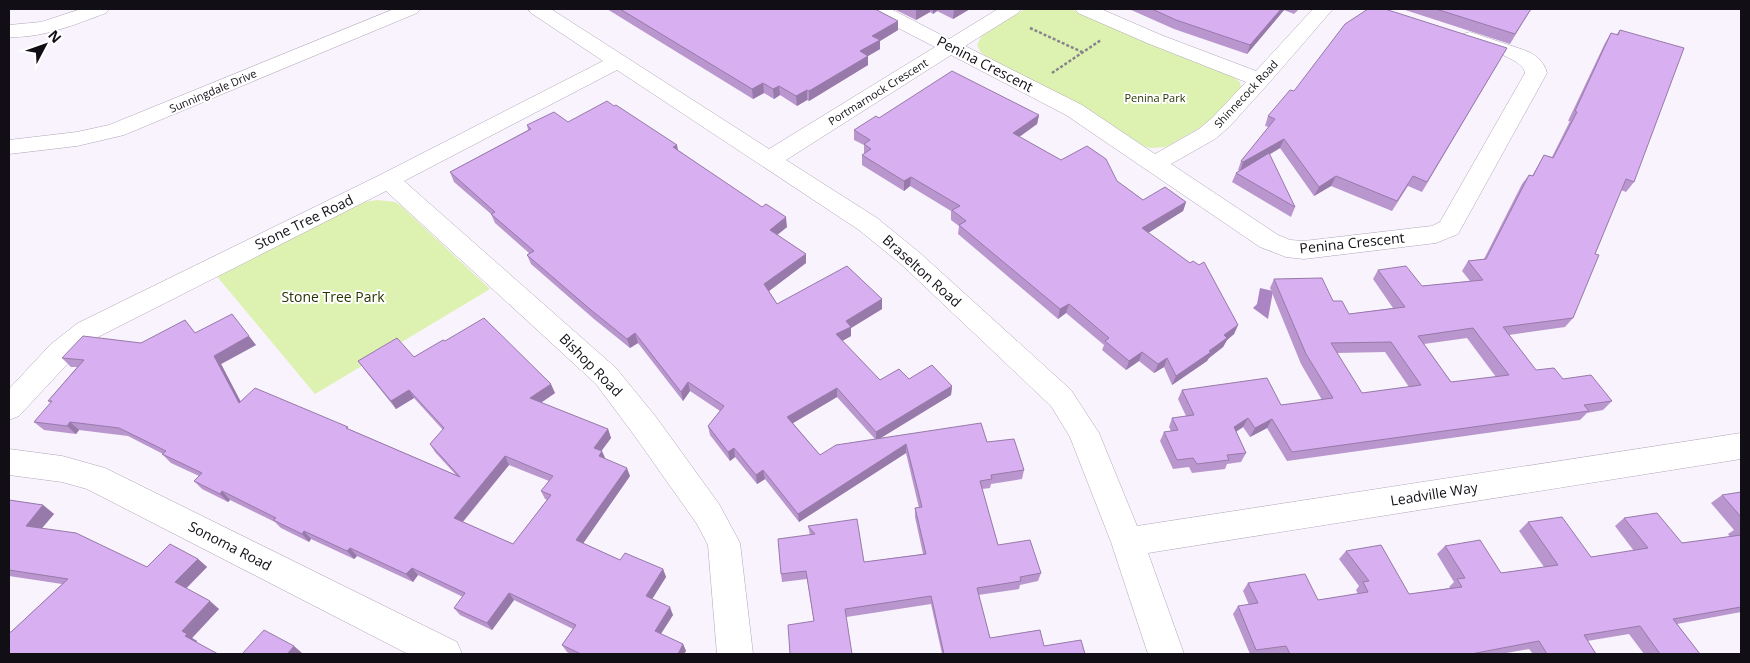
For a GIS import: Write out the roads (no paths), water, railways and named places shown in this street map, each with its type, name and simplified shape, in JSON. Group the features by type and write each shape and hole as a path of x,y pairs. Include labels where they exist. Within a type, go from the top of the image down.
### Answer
{"street":[{"path":"9,31 45,28 99,9"},
{"name":"Sunningdale Drive","path":"9,147 77,139 116,130 410,9"},
{"name":"Braselton Road","path":"538,9 850,211 888,240 1061,398 1084,433 1127,542 1166,654"},
{"name":"Penina Crescent","path":"876,9 1074,110 1156,163 1258,234 1286,248 1315,249 1422,236 1444,232 1454,222 1536,73 1532,63 1525,57 1452,32"},
{"name":"Portmarnock Crescent","path":"770,159 1011,9"},
{"path":"1085,9 1261,80"},
{"name":"Shinnecock Road","path":"1156,163 1215,128 1261,80 1323,9"},
{"name":"Stone Tree Road","path":"9,408 60,352 88,330 388,180 620,61"},
{"name":"Bishop Road","path":"388,180 606,376 629,404 708,514 724,543 735,654"},
{"name":"Leadville Way","path":"1127,542 1741,446"},
{"name":"Sonoma Road","path":"9,462 71,471 94,478 444,654"}],"park label":[{"name":"Penina Park","path":"1155,98"},
{"name":"Stone Tree Park","path":"333,297"}]}
